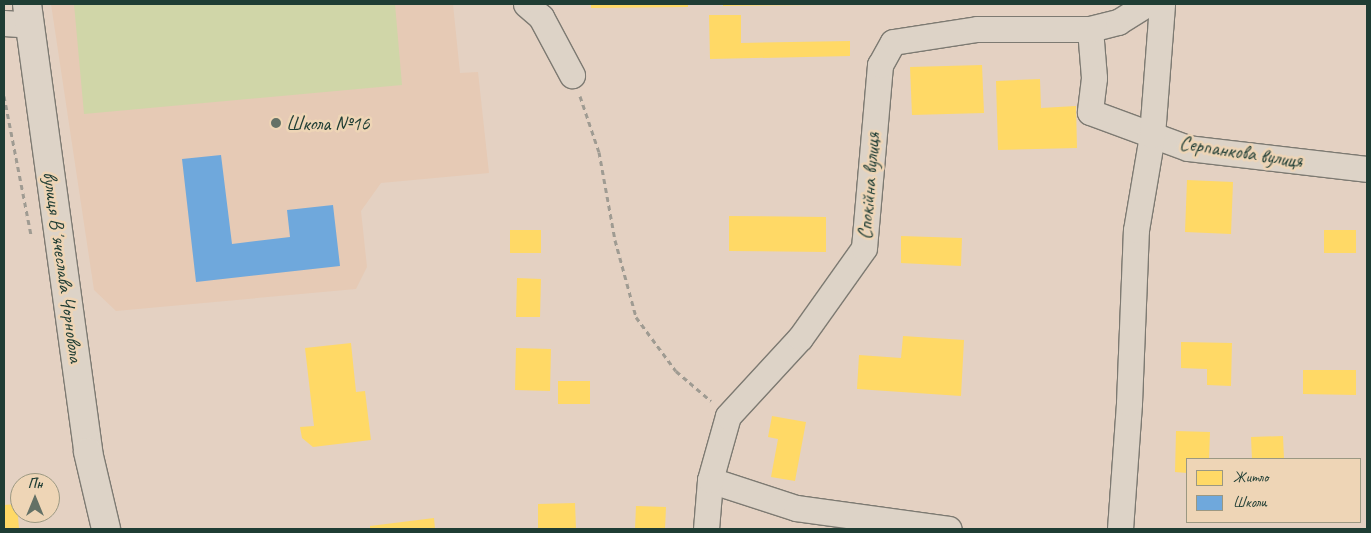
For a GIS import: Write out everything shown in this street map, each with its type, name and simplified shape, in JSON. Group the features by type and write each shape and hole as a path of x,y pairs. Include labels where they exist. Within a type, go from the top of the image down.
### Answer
{"main road":[{"name":"вулиця Вʼячеслава Чорновола","path":"20,17 88,452 106,529"}],"street":[{"path":"526,4 541,17 572,75"},
{"path":"1090,29 1118,22 1147,4"},
{"path":"1120,529 1129,403 1136,230 1152,135 1162,4"},
{"name":"Спокійна вулиця","path":"706,529 710,480 728,416 800,338 864,248 880,65 893,42 978,29 1090,29"},
{"name":"Серпанкова вулиця","path":"1090,29 1094,78 1090,112 1188,148 1367,169"},
{"path":"710,480 796,508 949,529"}],"path":[{"path":"572,75 587,113 599,152 615,240 636,317 676,371 728,416"}],"shaded area":[{"name":"Школа №16","path":"51,4 453,4 460,73 478,72 489,173 381,183 361,211 367,267 356,289 116,311 94,290"}],"green space":[{"path":"74,4 395,4 402,85 84,114"}],"building: Житло":[{"path":"591,4 688,4 688,7 591,8"},
{"path":"723,4 823,4 823,5 723,6"},
{"path":"709,15 741,15 741,43 850,41 850,56 710,59"},
{"path":"982,65 984,113 912,115 910,67"},
{"path":"1040,79 1041,108 1076,106 1077,148 998,150 996,81"},
{"path":"1187,180 1233,182 1231,234 1185,232"},
{"path":"729,216 826,217 826,252 729,251"},
{"path":"510,230 541,230 541,253 510,253"},
{"path":"1324,230 1356,230 1356,253 1324,253"},
{"path":"901,236 962,238 961,266 901,263"},
{"path":"517,278 541,279 540,317 516,317"},
{"path":"903,336 964,340 961,396 857,389 859,355 901,358"},
{"path":"1181,342 1232,343 1231,386 1207,385 1207,369 1181,368"},
{"path":"351,343 356,392 365,391 371,440 313,447 302,438 300,427 314,426 305,348"},
{"path":"516,348 551,349 550,391 515,390"},
{"path":"1303,370 1356,370 1356,395 1303,394"},
{"path":"558,381 590,381 590,404 558,404"},
{"path":"772,416 806,422 795,481 771,477 778,439 768,437"},
{"path":"1176,431 1210,432 1209,458 1186,458 1186,473 1175,472"},
{"path":"1283,436 1284,458 1252,458 1251,437"},
{"path":"575,503 576,529 538,529 538,504"},
{"path":"4,505 10,505 10,523 19,523 19,529 4,529"},
{"path":"636,506 666,507 665,529 635,529"},
{"path":"434,518 435,529 370,529 370,526"}],"building: Школи":[{"path":"221,155 232,244 290,237 287,210 333,205 340,266 196,282 182,159"}],"place":[{"name":"Школа №16","path":"276,123"}]}
